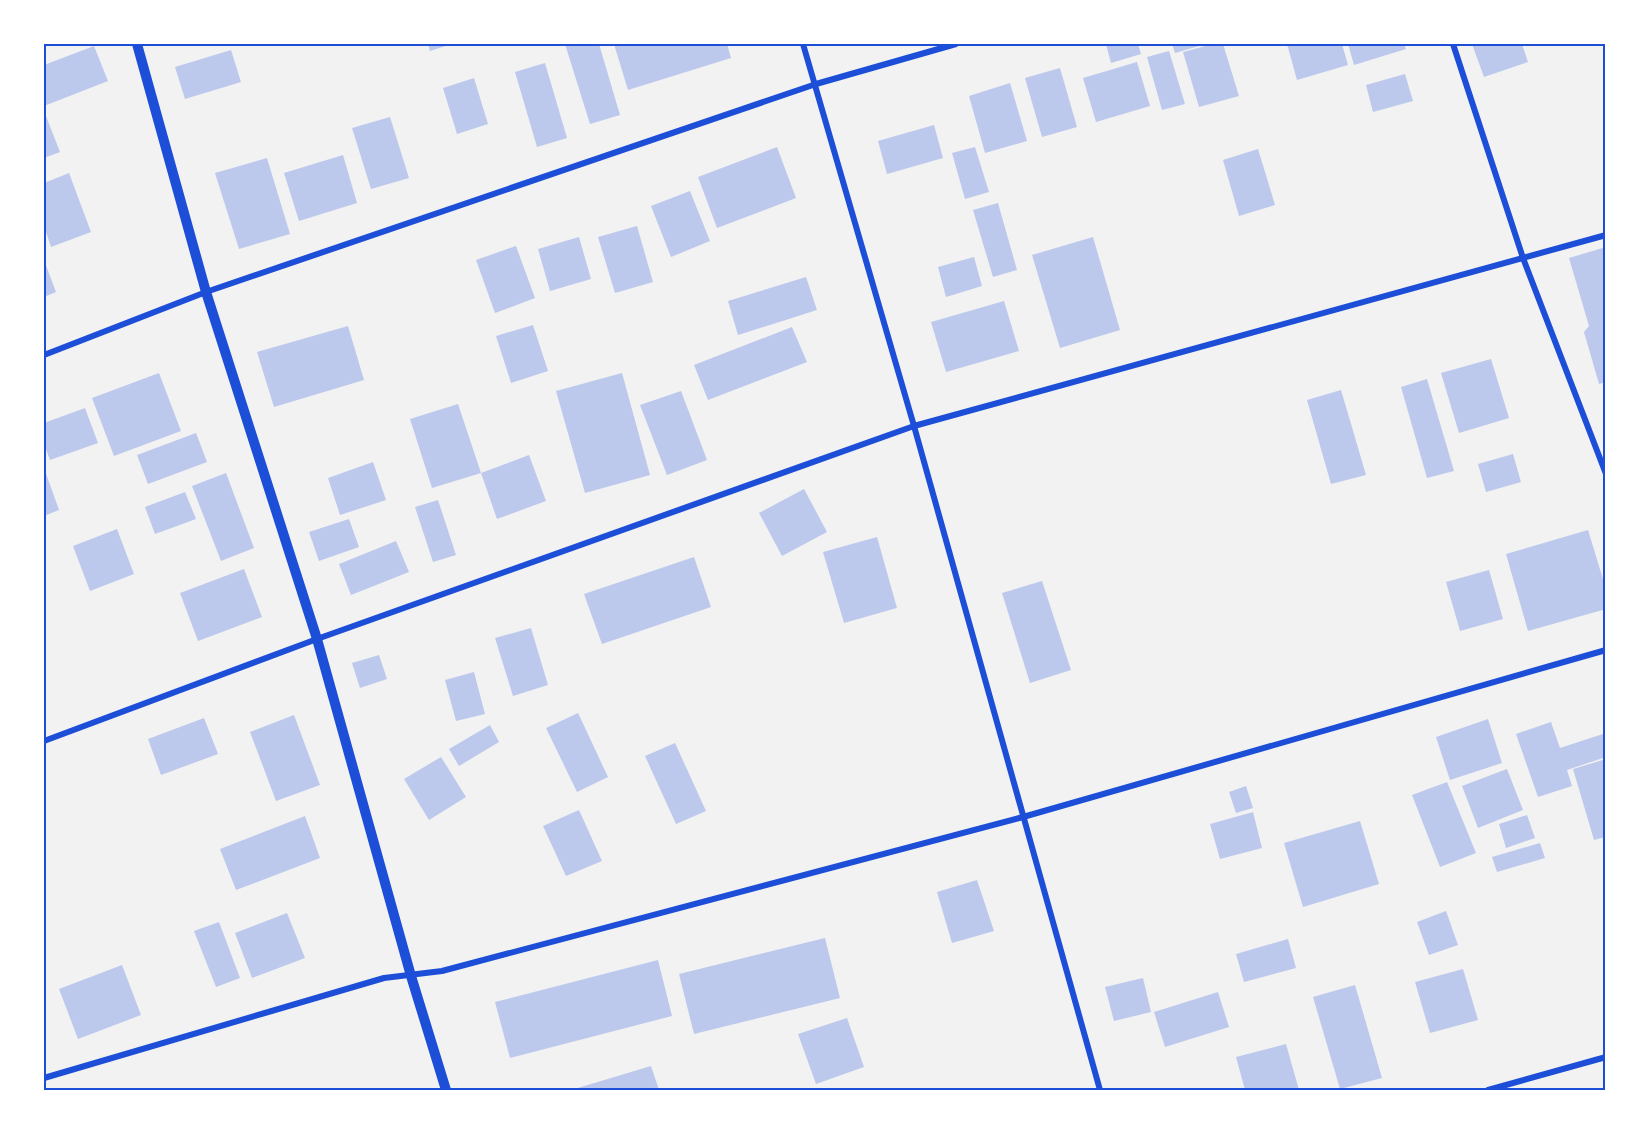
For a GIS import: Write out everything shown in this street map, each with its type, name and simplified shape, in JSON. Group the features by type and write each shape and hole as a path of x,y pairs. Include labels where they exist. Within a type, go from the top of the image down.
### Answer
{"street":[{"path":"137,44 206,292 317,639 411,976 446,1090"},
{"path":"803,44 914,426 1100,1090"},
{"path":"44,354 206,292 816,84 956,44"},
{"path":"1453,44 1523,258 1605,474"},
{"path":"44,741 317,639 914,426 1605,235"},
{"path":"44,1078 384,978 442,971 1023,817 1605,650"},
{"path":"1488,1090 1605,1057"}],"building":[{"path":"428,44 452,44 430,51"},
{"path":"565,44 599,44 620,115 590,124"},
{"path":"614,44 727,44 731,58 628,90"},
{"path":"1106,44 1138,44 1141,54 1111,63"},
{"path":"1172,44 1206,44 1175,53"},
{"path":"1213,44 1223,44 1239,96 1199,107 1183,52"},
{"path":"1287,44 1342,44 1348,65 1297,80"},
{"path":"1348,44 1404,44 1406,49 1354,65"},
{"path":"1472,44 1522,44 1528,62 1484,77"},
{"path":"94,46 108,81 44,106 44,65"},
{"path":"231,50 241,82 185,99 175,67"},
{"path":"1169,51 1185,104 1162,110 1147,57"},
{"path":"1137,62 1150,106 1096,122 1083,78"},
{"path":"545,63 567,138 537,147 515,72"},
{"path":"1060,68 1077,127 1042,137 1025,78"},
{"path":"1405,74 1413,101 1373,112 1366,85"},
{"path":"474,78 488,124 457,134 443,88"},
{"path":"1010,83 1027,141 985,153 969,96"},
{"path":"44,111 60,152 44,158"},
{"path":"390,117 409,178 371,189 352,128"},
{"path":"934,125 943,158 887,174 878,141"},
{"path":"777,147 796,198 717,228 698,177"},
{"path":"975,147 989,192 965,199 952,153"},
{"path":"1258,149 1275,205 1239,216 1223,160"},
{"path":"343,155 357,203 299,221 284,173"},
{"path":"267,158 290,234 239,249 215,173"},
{"path":"69,173 91,232 51,247 44,226 44,183"},
{"path":"690,191 710,241 671,257 651,206"},
{"path":"998,203 1017,270 993,277 973,210"},
{"path":"637,226 653,282 615,293 598,237"},
{"path":"579,237 591,279 550,291 538,249"},
{"path":"1093,237 1120,330 1060,348 1032,255"},
{"path":"516,246 535,298 495,313 476,260"},
{"path":"1606,247 1606,382 1599,384 1584,332 1589,326 1569,258"},
{"path":"974,257 982,286 946,297 938,267"},
{"path":"44,260 56,292 44,297"},
{"path":"806,277 817,310 738,335 728,301"},
{"path":"1004,301 1019,351 946,372 931,322"},
{"path":"533,325 548,371 511,383 496,336"},
{"path":"348,326 364,380 274,407 257,352"},
{"path":"792,327 807,362 708,400 694,365"},
{"path":"1491,359 1509,418 1459,433 1441,373"},
{"path":"159,373 181,431 114,456 92,398"},
{"path":"622,373 650,475 585,493 556,391"},
{"path":"1427,379 1454,471 1427,478 1401,387"},
{"path":"1341,390 1366,475 1331,484 1307,400"},
{"path":"681,391 707,460 667,475 640,405"},
{"path":"458,404 481,473 432,488 410,419"},
{"path":"85,408 98,443 50,460 44,444 44,423"},
{"path":"196,433 207,462 148,484 137,455"},
{"path":"1513,454 1521,482 1486,492 1478,464"},
{"path":"529,455 546,501 497,519 481,473"},
{"path":"373,462 386,500 340,515 328,478"},
{"path":"44,468 59,510 44,516"},
{"path":"226,473 254,548 221,561 192,486"},
{"path":"804,489 827,532 782,556 759,513"},
{"path":"185,492 196,519 155,534 145,507"},
{"path":"438,500 456,555 433,562 415,507"},
{"path":"349,519 359,547 319,561 309,532"},
{"path":"117,529 134,574 90,591 73,546"},
{"path":"1588,530 1606,589 1606,609 1528,631 1506,554"},
{"path":"877,537 897,608 844,623 823,552"},
{"path":"396,541 409,572 351,595 339,564"},
{"path":"694,557 711,607 602,644 584,594"},
{"path":"244,569 262,617 198,641 180,593"},
{"path":"1489,570 1503,619 1460,631 1446,582"},
{"path":"1042,581 1071,670 1030,683 1002,593"},
{"path":"531,628 548,685 513,696 495,638"},
{"path":"379,655 387,679 360,688 352,663"},
{"path":"474,672 485,714 456,721 445,680"},
{"path":"578,713 608,777 577,792 546,728"},
{"path":"294,715 320,785 276,801 250,732"},
{"path":"204,718 218,754 161,775 148,739"},
{"path":"1488,719 1502,763 1450,780 1436,737"},
{"path":"1551,722 1560,748 1606,733 1606,757 1567,770 1572,786 1538,797 1516,734"},
{"path":"490,725 499,742 459,766 449,749"},
{"path":"675,743 706,811 676,824 645,756"},
{"path":"441,757 466,797 429,820 404,779"},
{"path":"1606,759 1606,837 1594,840 1573,769"},
{"path":"1507,769 1523,810 1478,828 1462,786"},
{"path":"1447,782 1476,853 1440,867 1412,795"},
{"path":"1246,786 1253,808 1236,813 1229,792"},
{"path":"579,810 602,861 566,876 543,826"},
{"path":"1253,812 1262,848 1220,859 1210,824"},
{"path":"1527,815 1535,838 1506,848 1499,824"},
{"path":"305,816 320,858 236,890 220,849"},
{"path":"1360,821 1379,884 1303,907 1284,843"},
{"path":"1540,843 1545,858 1497,872 1492,857"},
{"path":"977,880 994,931 952,943 937,892"},
{"path":"1446,911 1458,945 1429,955 1417,922"},
{"path":"287,913 305,958 252,978 235,933"},
{"path":"219,922 240,978 216,987 194,931"},
{"path":"825,938 840,998 694,1034 679,974"},
{"path":"1288,939 1296,968 1244,982 1236,954"},
{"path":"658,960 672,1016 510,1058 495,1002"},
{"path":"122,965 141,1015 78,1039 59,989"},
{"path":"1463,969 1478,1020 1430,1033 1415,982"},
{"path":"1143,978 1151,1012 1114,1021 1105,987"},
{"path":"1355,985 1382,1078 1340,1089 1313,997"},
{"path":"1218,992 1229,1027 1165,1047 1154,1012"},
{"path":"847,1018 864,1067 816,1084 798,1034"},
{"path":"1286,1044 1299,1090 1245,1090 1236,1057"},
{"path":"651,1066 659,1090 571,1090"}]}
